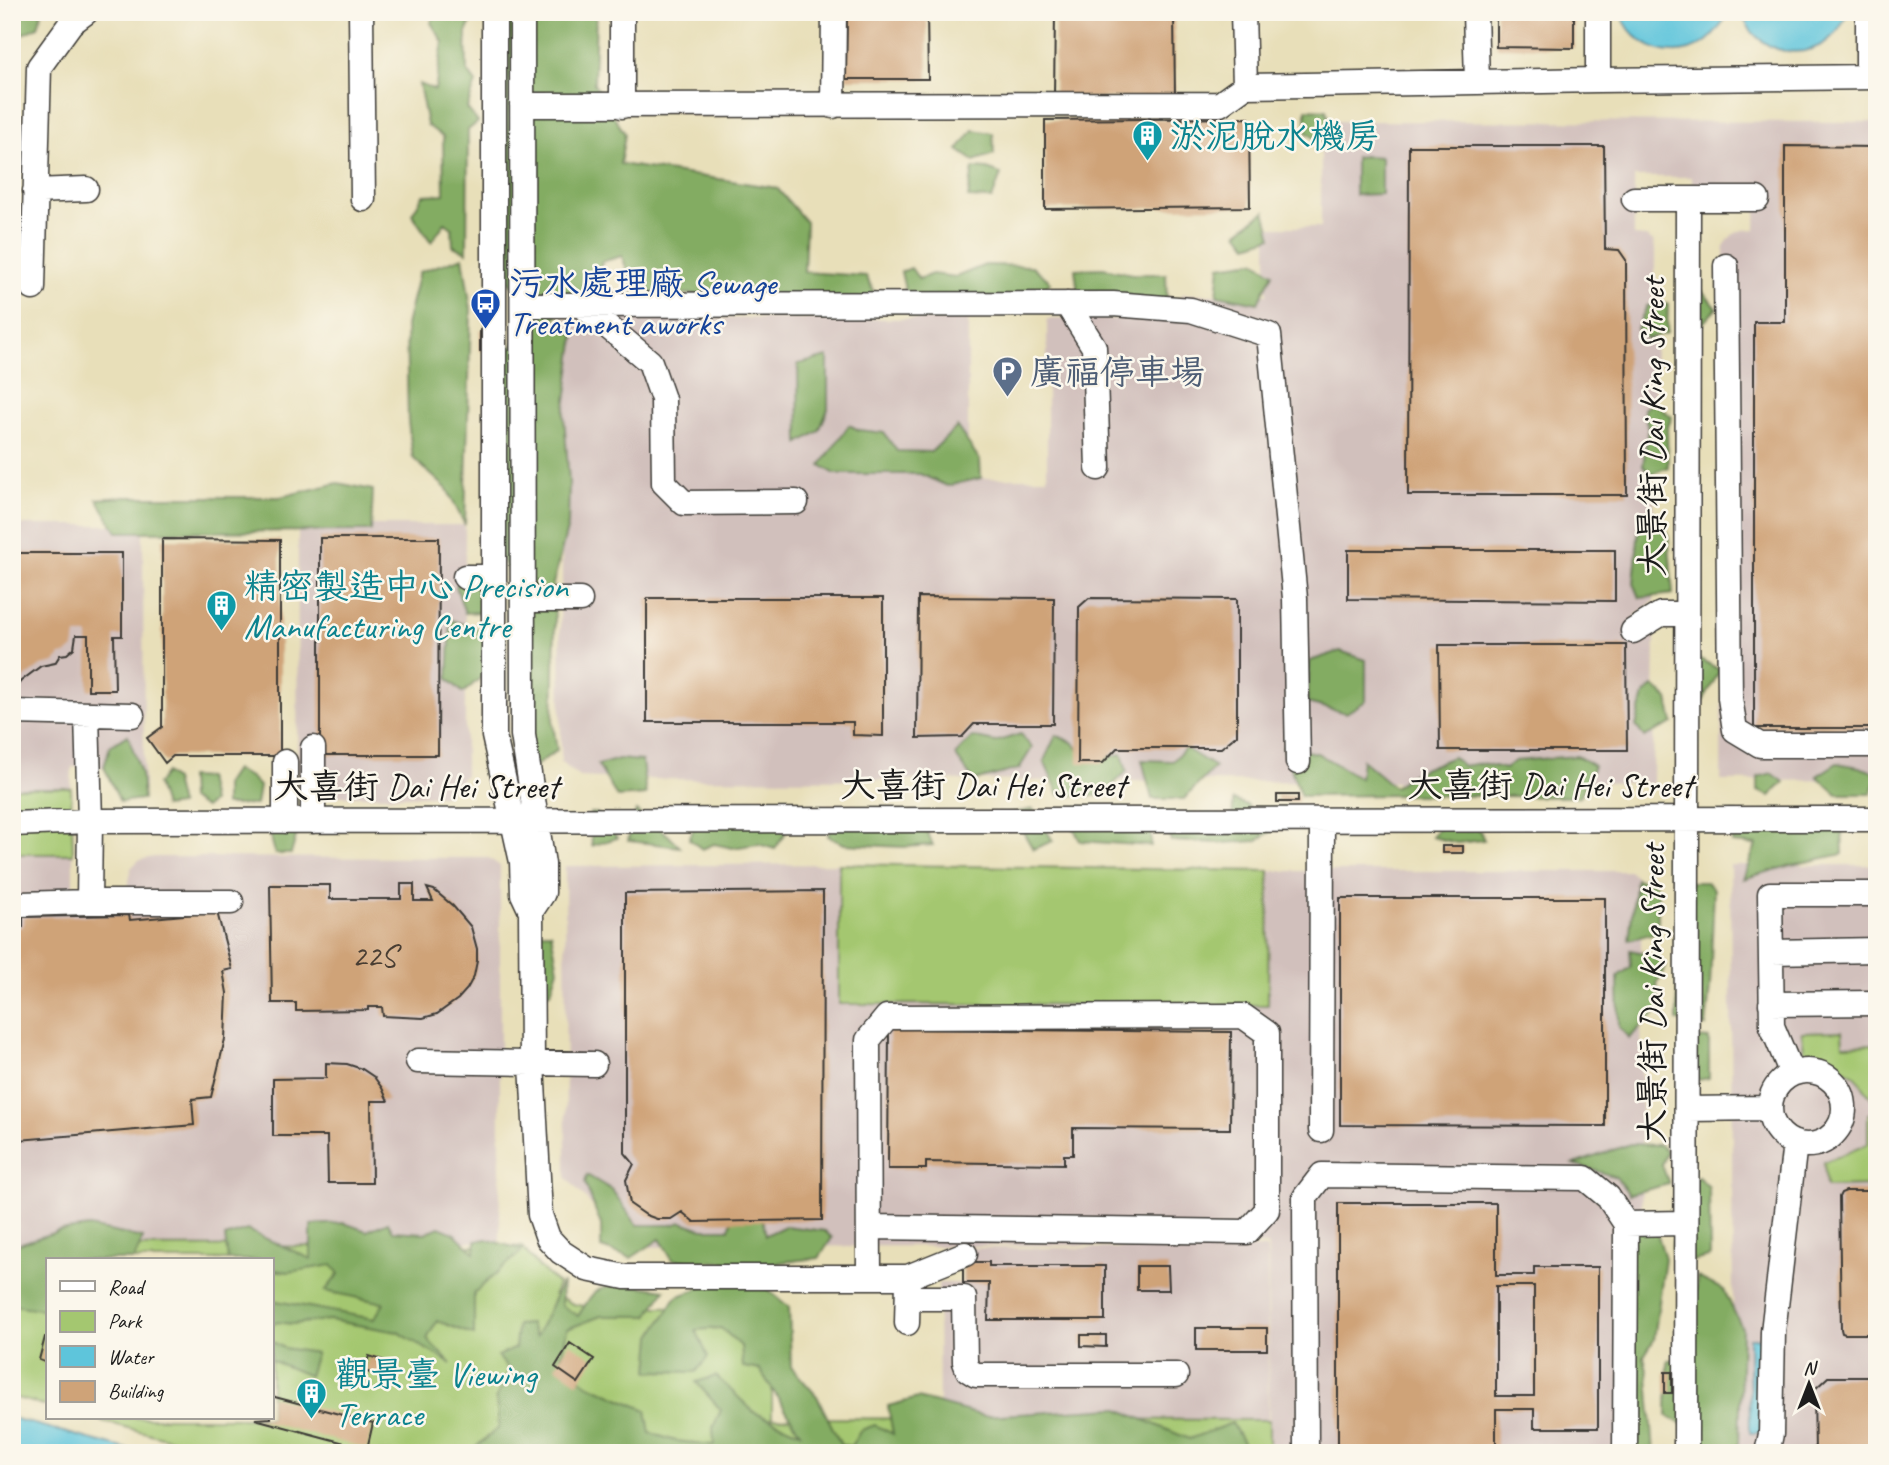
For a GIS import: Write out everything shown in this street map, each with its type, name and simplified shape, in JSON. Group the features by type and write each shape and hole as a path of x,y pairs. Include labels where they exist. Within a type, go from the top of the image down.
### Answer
{"street":[{"path":"33,288 39,67 71,23 86,12"},
{"path":"361,12 363,199"},
{"path":"494,12 494,736 543,864 543,893 531,911 532,1064 540,1215 548,1238 561,1252 587,1269 625,1277 869,1277 908,1288 964,1298 966,1367 976,1375 1176,1375"},
{"path":"522,12 525,821"},
{"path":"622,12 622,106"},
{"path":"833,106 834,12"},
{"path":"1243,12 1245,86"},
{"path":"1475,12 1477,82"},
{"path":"1598,12 1598,80"},
{"path":"522,105 1220,104 1245,86 1872,77 1868,12"},
{"path":"35,191 86,189"},
{"path":"1634,199 1756,200"},
{"name":"大景街 Dai King Street","path":"1686,1453 1688,199"},
{"path":"1726,266 1730,698 1735,730 1760,745 1877,745"},
{"path":"1067,304 1094,347 1098,468"},
{"path":"523,305 1113,304 1191,310 1269,335 1294,598 1298,762"},
{"path":"582,305 650,362 663,398 664,483 684,503 796,502"},
{"path":"464,577 494,577"},
{"path":"523,600 580,600"},
{"path":"1633,632 1661,614 1686,614"},
{"path":"12,712 132,715"},
{"path":"87,714 89,895"},
{"path":"313,748 313,821"},
{"path":"285,762 285,821"},
{"name":"大喜街 Dai Hei Street","path":"12,824 90,821 1877,818"},
{"path":"1321,1130 1322,820"},
{"path":"1792,1074 1772,1026 1770,894 1877,894"},
{"path":"21,904 89,895 231,902"},
{"path":"1771,952 1877,950"},
{"path":"1771,1004 1877,1003"},
{"path":"869,1227 1247,1231 1267,1210 1267,1033 1243,1016 887,1017 868,1040 869,1277"},
{"path":"418,1061 594,1064"},
{"path":"1804,1071 1816,1072 1836,1085 1842,1095 1844,1107 1843,1119 1829,1138 1807,1145 1784,1137 1772,1119 1770,1108 1771,1097 1783,1080 1804,1071"},
{"path":"1686,1109 1770,1108"},
{"path":"1767,1453 1771,1434 1773,1332 1795,1143"},
{"path":"1306,1453 1305,1197 1322,1175 1585,1178 1608,1197 1626,1224 1625,1453"},
{"path":"1626,1224 1685,1223"},
{"path":"908,1288 965,1254"},
{"path":"907,1323 908,1288"}],"shaded area":[{"path":"1321,121 1877,122 1877,780 1721,781 1724,246 1732,235 1742,230 1756,229 1757,185 1692,184 1692,177 1634,177 1634,236 1646,237 1654,242 1655,250 1654,601 1635,616 1655,638 1653,783 623,779 579,777 561,762 562,318 968,319 968,478 1047,478 1047,319 1182,319 1182,294 1267,294 1267,227 1321,227"},
{"path":"12,525 143,525 144,791 130,785 122,767 72,767 71,788 12,788"},
{"path":"298,525 465,525 465,775 446,796 297,796"},
{"path":"12,854 73,854 73,889 128,889 131,868 139,860 154,857 489,858 500,866 500,1241 259,1247 12,1247"},
{"path":"839,864 840,1004 1268,1005 1269,871 1629,871 1641,881 1642,1453 1269,1453 1268,1245 630,1247 566,1177 565,866"},
{"path":"1730,865 1877,865 1877,1453 1734,1453"},
{"path":"965,1248 1267,1248 1268,1420 939,1419 938,1283 962,1283"}],"green space":[{"path":"12,12 42,12 38,27 12,39"},
{"path":"435,12 475,12 466,33 467,70 476,83 467,108 478,122 468,130 467,252 453,246 452,228 445,223 431,242 412,214 423,195 444,194 443,137 427,125 419,84 435,90 443,42 431,23"},
{"path":"495,12 596,12 594,84 625,134 620,164 777,188 806,222 804,272 866,276 879,302 635,292 622,256 601,262 607,300 561,306 554,321 575,335 564,415 569,482 568,525 553,584 553,724 557,750 531,769 520,586 497,552 495,367 528,327 526,302 490,257"},
{"path":"1306,109 1326,110 1332,127 1323,144 1306,132"},
{"path":"973,130 993,133 994,154 974,161 958,150"},
{"path":"1355,157 1381,157 1381,194 1355,195"},
{"path":"973,168 1001,174 992,199 968,198"},
{"path":"1265,211 1272,237 1248,245 1238,232"},
{"path":"463,257 471,309 465,525 447,489 413,458 408,422 406,325 419,272"},
{"path":"1255,261 1273,273 1258,303 1217,295 1220,266"},
{"path":"985,265 1032,266 1051,282 1030,300 907,298 901,272 911,268 919,279 932,274 956,277"},
{"path":"1103,268 1133,274 1166,274 1167,304 1079,301 1075,269"},
{"path":"12,276 16,279 19,310 12,333"},
{"path":"1702,291 1717,308 1702,324 1683,324 1682,306"},
{"path":"1668,304 1667,333 1647,339 1637,329 1647,306"},
{"path":"828,357 828,409 819,431 799,443 798,364"},
{"path":"1654,402 1672,417 1667,429 1668,467 1651,474 1643,466 1648,429 1644,409"},
{"path":"849,425 859,430 884,433 897,451 931,452 957,427 980,460 981,478 947,486 920,474 835,474 821,465"},
{"path":"338,483 373,490 371,531 117,532 97,499 280,497"},
{"path":"1653,527 1668,532 1673,594 1640,598 1634,583 1639,528"},
{"path":"464,567 482,567 482,612 465,613 456,587"},
{"path":"451,620 486,632 485,674 463,693 448,679"},
{"path":"1340,651 1366,660 1366,701 1346,713 1307,703 1310,661"},
{"path":"1698,658 1720,670 1703,701 1694,695"},
{"path":"1653,686 1668,699 1673,723 1644,737 1636,726 1644,695"},
{"path":"1021,734 1032,748 1019,769 974,781 955,755 972,737 995,742"},
{"path":"128,735 141,773 143,799 120,802 104,767 110,746"},
{"path":"1056,735 1074,743 1087,762 1122,754 1127,771 1102,796 1059,795 1044,761"},
{"path":"1283,747 1317,753 1360,778 1362,760 1394,787 1411,774 1453,757 1463,766 1482,763 1505,769 1515,761 1577,756 1594,766 1580,797 1301,796"},
{"path":"1185,748 1215,767 1184,799 1152,799 1142,760 1173,761"},
{"path":"619,759 642,761 646,795 617,797 598,765"},
{"path":"1837,763 1877,773 1871,794 1837,794 1817,776"},
{"path":"235,770 250,777 259,786 256,805 225,805 225,785"},
{"path":"166,773 174,780 180,805 164,807 157,784"},
{"path":"1772,773 1784,782 1770,796 1758,791 1758,777"},
{"path":"189,777 207,778 212,802 205,808 190,799"},
{"path":"12,788 71,788 73,854 12,854"},
{"path":"1233,800 1247,805 1271,831 1257,841 1171,841 1168,831 1232,831"},
{"path":"735,803 757,812 770,804 786,832 775,849 758,844 732,848 714,844 702,849 689,839 700,814 722,814"},
{"path":"1841,806 1843,854 1743,879 1756,845 1732,843 1732,813 1796,824"},
{"path":"835,809 925,827 933,845 903,847 844,844 828,836"},
{"path":"1033,809 1053,841 1033,849 1012,813"},
{"path":"636,811 668,835 680,847 628,841"},
{"path":"1449,811 1480,831 1484,840 1457,843 1432,837"},
{"path":"590,813 597,813 617,838 592,846"},
{"path":"1068,816 1151,829 1151,846 1080,841"},
{"path":"270,833 297,833 291,854 275,854"},
{"path":"839,864 1269,871 1268,1005 839,1004"},
{"path":"1636,879 1655,884 1658,898 1658,932 1629,940"},
{"path":"1677,882 1706,882 1714,889 1706,1026 1677,1021"},
{"path":"529,932 551,932 558,969 551,992 531,996"},
{"path":"1630,950 1658,956 1665,966 1657,984 1661,1008 1629,1038 1619,1027 1618,976 1631,967"},
{"path":"1842,1031 1843,1045 1877,1044 1877,1100 1873,1100 1855,1075 1804,1051 1802,1032"},
{"path":"1681,1037 1709,1039 1709,1078 1699,1080 1680,1061"},
{"path":"1877,1112 1877,1186 1826,1187 1824,1162 1868,1144 1868,1114"},
{"path":"1630,1144 1660,1145 1667,1152 1662,1165 1669,1184 1629,1194 1616,1177 1574,1164"},
{"path":"587,1175 612,1190 637,1225 672,1225 682,1222 703,1229 729,1229 734,1213 761,1213 766,1235 785,1226 825,1231 832,1238 819,1258 762,1267 726,1262 673,1260 660,1239 631,1258 601,1248 601,1225 585,1183"},
{"path":"1698,1177 1709,1187 1710,1257 1674,1265 1672,1247 1680,1187"},
{"path":"388,1222 393,1231 425,1233 439,1227 454,1233 475,1253 476,1241 486,1239 523,1250 474,1293 474,1335 437,1321 427,1339 451,1364 398,1332 329,1320 292,1324 277,1322 273,1325 273,1300 374,1319 384,1303 325,1291 339,1274 332,1265 289,1272 273,1270 273,1258 228,1258 225,1237 247,1230 311,1259 311,1225 344,1223 367,1231"},
{"path":"89,1227 143,1238 135,1258 46,1258 46,1310 12,1305 12,1246 59,1231"},
{"path":"1623,1228 1657,1233 1665,1258 1654,1340 1644,1356 1654,1453 1625,1453"},
{"path":"12,1247 522,1247 558,1284 554,1294 573,1304 595,1308 772,1305 772,1418 1269,1420 1269,1453 221,1453 98,1420 273,1420 273,1258 46,1258 46,1406 12,1397"},
{"path":"740,1267 789,1307 791,1367 817,1396 841,1445 851,1446 861,1430 875,1425 893,1434 888,1406 918,1398 984,1416 1116,1408 1189,1439 1232,1423 1246,1448 1246,1453 469,1453 499,1427 496,1399 509,1370 498,1356 515,1348 517,1325 530,1324 536,1337 562,1282 561,1305 578,1316 592,1295 600,1289 628,1286 665,1290 648,1316 601,1316 567,1329 560,1364 589,1385 646,1410 650,1433 676,1441 714,1445 713,1428 721,1410 696,1382 716,1376 755,1413 800,1432 760,1370 743,1367 741,1346 721,1328 696,1330 708,1357 696,1372 649,1371 652,1336 676,1297"},
{"path":"1697,1277 1724,1290 1742,1328 1739,1446 1698,1446 1698,1431 1667,1416 1668,1360 1692,1359"},
{"path":"273,1342 284,1348 316,1353 309,1376 273,1361"}],"water":[{"path":"1620,12 1727,12 1718,30 1705,42 1690,50 1674,52 1658,50 1642,42"},
{"path":"1741,12 1848,12 1839,29 1826,42 1811,49 1794,52 1763,42 1750,29"},
{"path":"1749,1338 1762,1338 1762,1433 1750,1433"},
{"path":"12,1418 141,1453 12,1453"}],"building":[{"path":"847,12 927,12 928,79 846,79"},
{"path":"1055,12 1174,12 1175,98 1054,98"},
{"path":"1496,12 1574,12 1574,48 1496,47"},
{"name":"淤泥脫水機房","path":"1249,118 1250,207 1045,209 1045,120"},
{"path":"1409,146 1604,146 1605,249 1619,250 1626,260 1627,495 1408,495"},
{"path":"1785,146 1877,147 1877,728 1754,728 1754,322 1785,322"},
{"path":"480,330 486,330 486,351 480,351"},
{"path":"320,538 439,538 438,755 320,755"},
{"name":"精密製造中心 Precision Manufacturing Centre","path":"162,539 280,540 280,756 173,756 165,763 147,738 162,727"},
{"path":"1348,550 1615,550 1615,601 1348,599"},
{"path":"12,553 122,553 122,636 114,636 115,690 88,690 88,635 76,635 74,648 67,654 60,655 55,663 41,666 21,681 12,692"},
{"path":"918,597 1054,598 1053,724 974,724 962,737 917,738"},
{"path":"647,598 883,598 883,736 853,735 853,722 647,722"},
{"path":"1089,598 1237,599 1237,735 1221,748 1117,748 1103,763 1078,763 1079,607"},
{"path":"1439,645 1626,645 1627,750 1440,750"},
{"path":"1277,795 1298,795 1298,802 1277,802"},
{"path":"1442,846 1463,846 1463,853 1442,853"},
{"path":"401,884 414,884 414,901 433,901 427,888 434,890 453,906 471,927 477,961 474,976 458,999 437,1014 423,1018 383,1016 382,1007 368,1007 368,1010 296,1011 296,1003 272,1003 270,885 330,885 330,899 401,899"},
{"path":"823,891 822,1220 694,1222 682,1212 671,1219 657,1219 646,1215 630,1204 626,1180 634,1164 625,1153 625,893"},
{"path":"1340,898 1605,898 1605,1126 1340,1125"},
{"path":"217,912 232,969 223,971 227,993 225,1039 211,1097 192,1099 194,1125 19,1140 12,1044 12,928 23,927 23,917 129,915 130,920"},
{"path":"889,1029 1231,1032 1230,1129 1073,1128 1073,1155 1064,1155 1064,1164 926,1162 926,1169 888,1169"},
{"path":"326,1063 347,1064 362,1069 374,1077 388,1101 371,1101 372,1183 328,1183 327,1136 273,1136 273,1079 326,1078"},
{"path":"1846,1191 1877,1191 1877,1453 1815,1453 1814,1390 1828,1377 1869,1377 1868,1334 1845,1334 1841,1329 1839,1197"},
{"path":"1338,1203 1496,1203 1496,1275 1534,1275 1534,1267 1598,1267 1598,1428 1534,1428 1534,1409 1496,1409 1496,1453 1338,1453","holes":["1496,1286 1534,1286 1534,1396 1496,1396"]},
{"path":"963,1262 989,1262 989,1266 1105,1266 1105,1320 988,1320 989,1283 963,1283"},
{"path":"1137,1266 1168,1266 1169,1290 1137,1290"},
{"path":"1196,1328 1267,1328 1267,1350 1196,1350"},
{"path":"1081,1335 1106,1335 1106,1347 1081,1346"},
{"path":"45,1337 46,1337 46,1363 39,1360"},
{"path":"570,1343 594,1359 578,1383 555,1367"},
{"path":"369,1356 385,1361 380,1376 364,1371"},
{"path":"1665,1372 1672,1372 1672,1393 1665,1393"},
{"name":"觀景臺 Viewing Terrace","path":"273,1397 373,1423 367,1449 259,1420 273,1420"}],"place":[{"name":"淤泥脫水機房","path":"1147,163"},
{"name":"污水處理廠 Sewage Treatment aworks","path":"486,330"},
{"name":"廣福停車場","path":"1007,399"},
{"name":"精密製造中心 Precision Manufacturing Centre","path":"221,633"},
{"name":"觀景臺 Viewing Terrace","path":"312,1421"}]}
